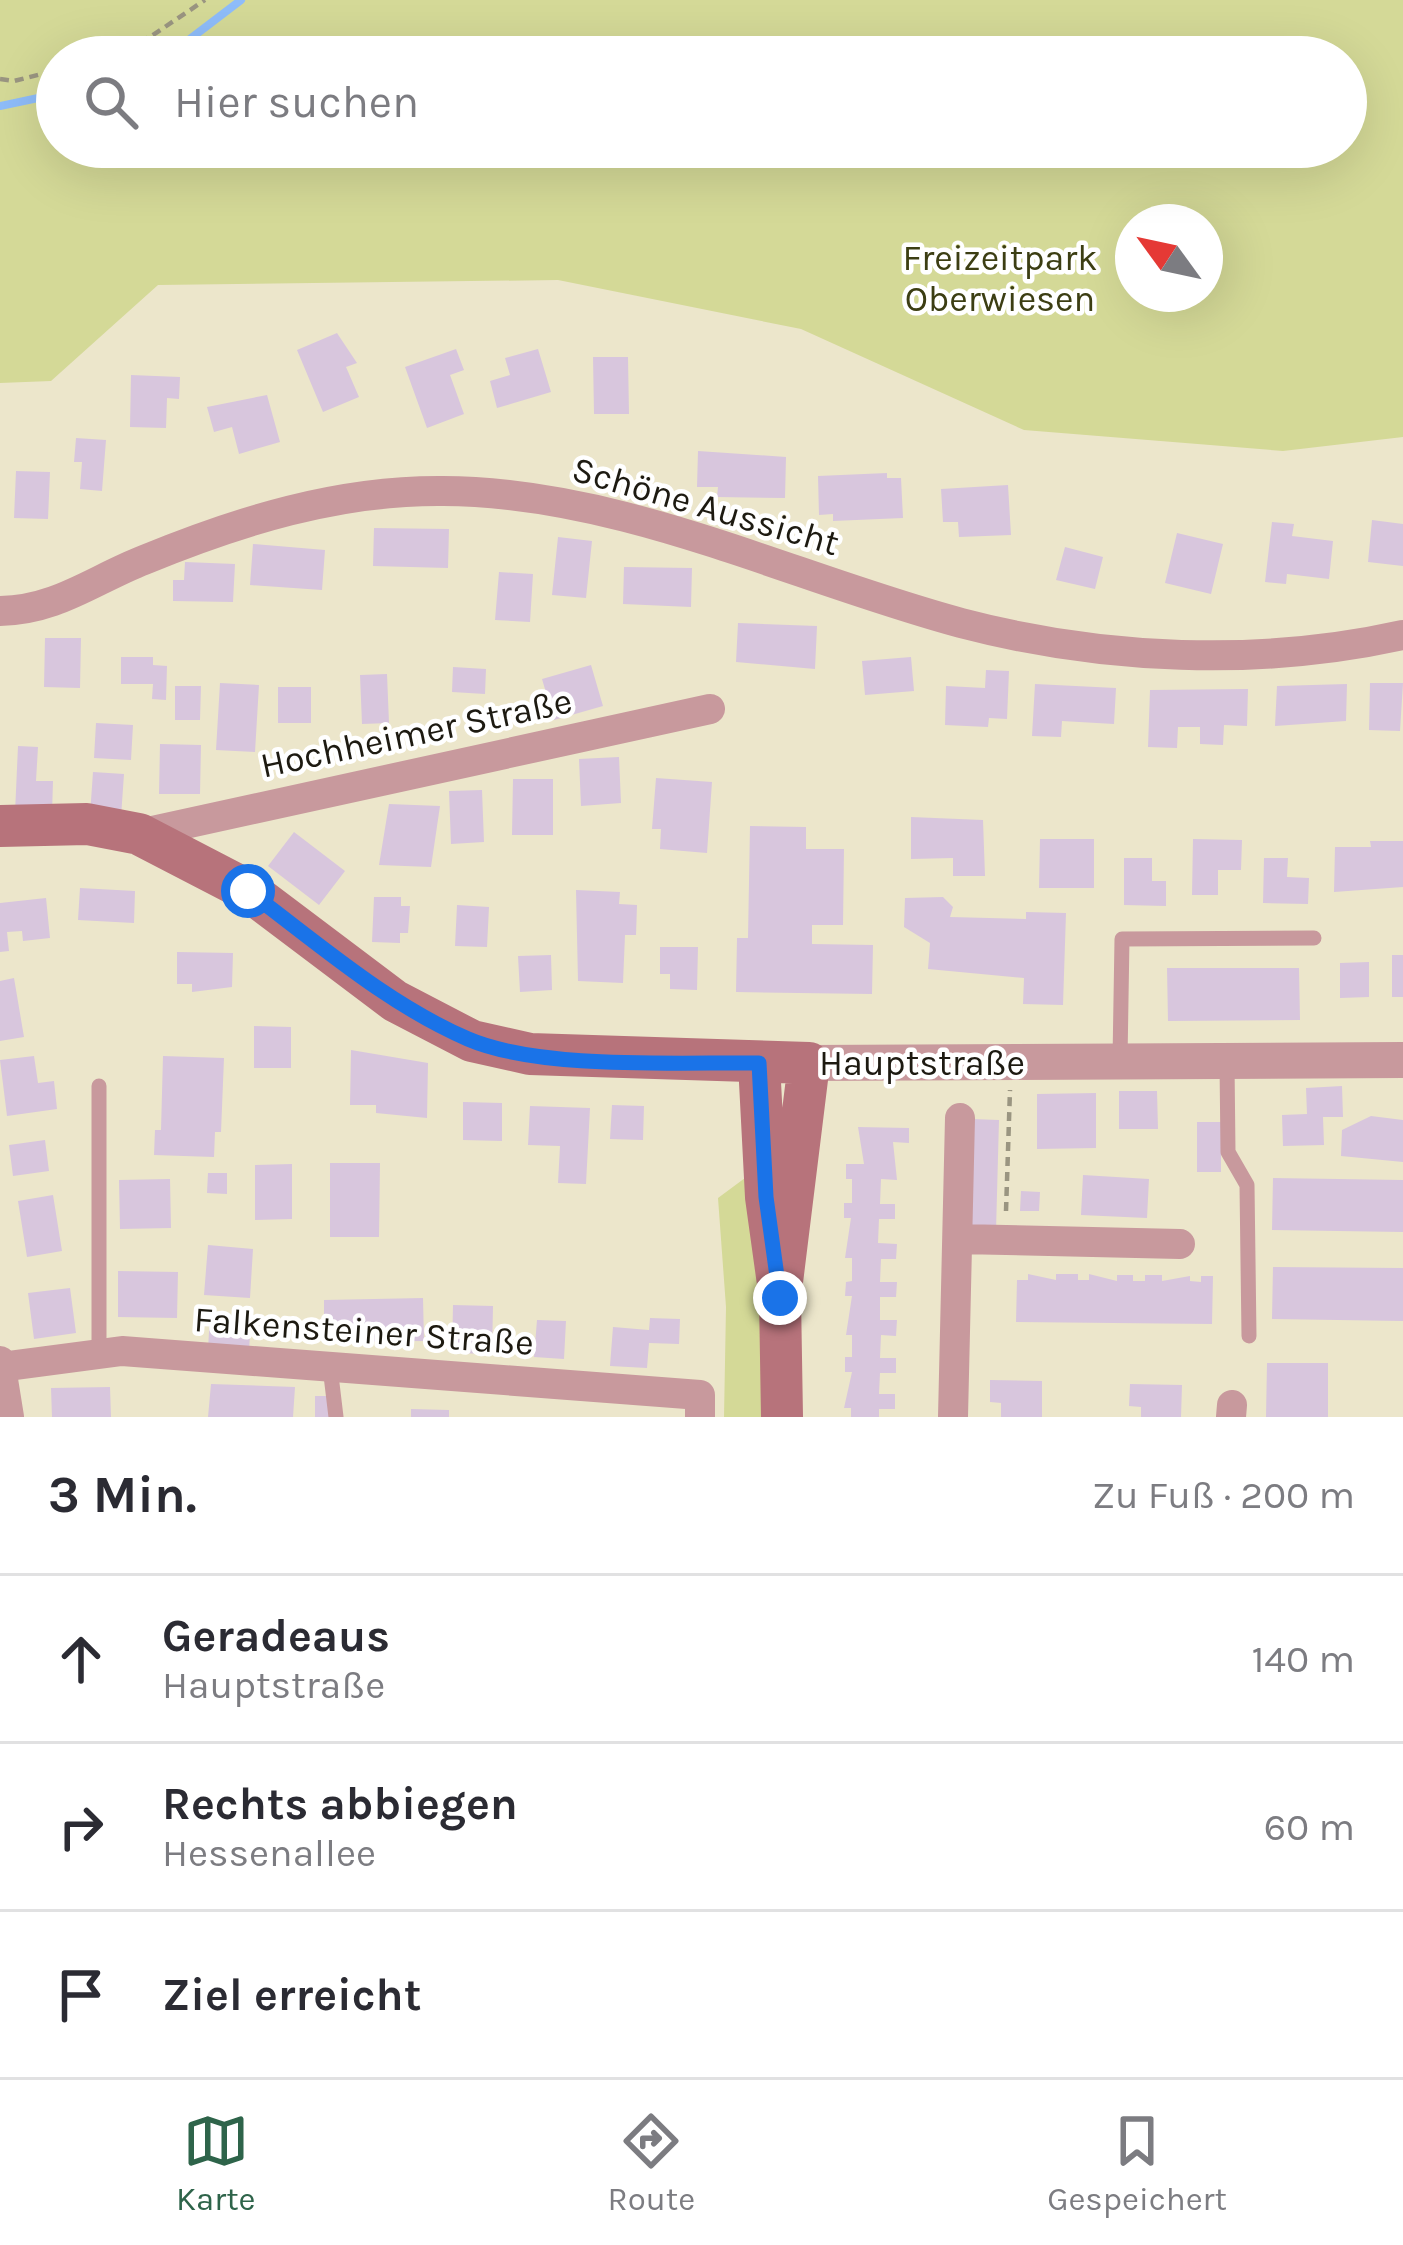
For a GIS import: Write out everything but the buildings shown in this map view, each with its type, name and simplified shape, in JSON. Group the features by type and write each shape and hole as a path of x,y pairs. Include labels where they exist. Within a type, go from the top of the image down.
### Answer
{"main road":[{"name":"Hauptstraße","path":"0,826 87,824 140,834 248,891 395,1001 472,1041 530,1054 809,1063"},
{"path":"759,1063 765,1180 780,1298 782,1417"},
{"path":"780,1298 809,1063"}],"street":[{"name":"Schöne Aussicht","path":"0,611 72,598 135,563 241,520 350,498 439,491 530,494 687,535 961,622 1087,650 1238,654 1403,635"},
{"name":"Hochheimer Straße","path":"140,834 710,709"},
{"name":"Hauptstraße","path":"809,1063 1403,1060"},
{"path":"953,1417 960,1118"},
{"path":"959,1240 1180,1244"},
{"name":"Falkensteiner Straße","path":"0,1364 99,1352 330,1366 700,1395 700,1417"},
{"path":"0,1364 9,1417"}],"lane":[{"path":"1120,1060 1122,939 1314,938"},
{"path":"1227,1060 1228,1153 1247,1185 1249,1336"},
{"path":"99,1086 99,1352"},
{"path":"330,1366 336,1417"}],"path":[{"path":"151,36 205,0"},
{"path":"0,79 36,75"},
{"path":"1005,1240 1012,1061"}],"green space":[{"name":"Freizeitpark Oberwiesen","path":"0,0 1403,0 1403,437 1283,451 1024,430 801,329 558,280 158,285 51,381 0,383"},
{"path":"745,1178 761,1301 761,1417 724,1417 726,1307 718,1198"}],"waterway":[{"path":"194,36 241,0"},
{"path":"0,106 36,98"}],"route":[{"path":"248,891 395,1001 472,1041 530,1054 759,1063 766,1197 780,1298"}]}
